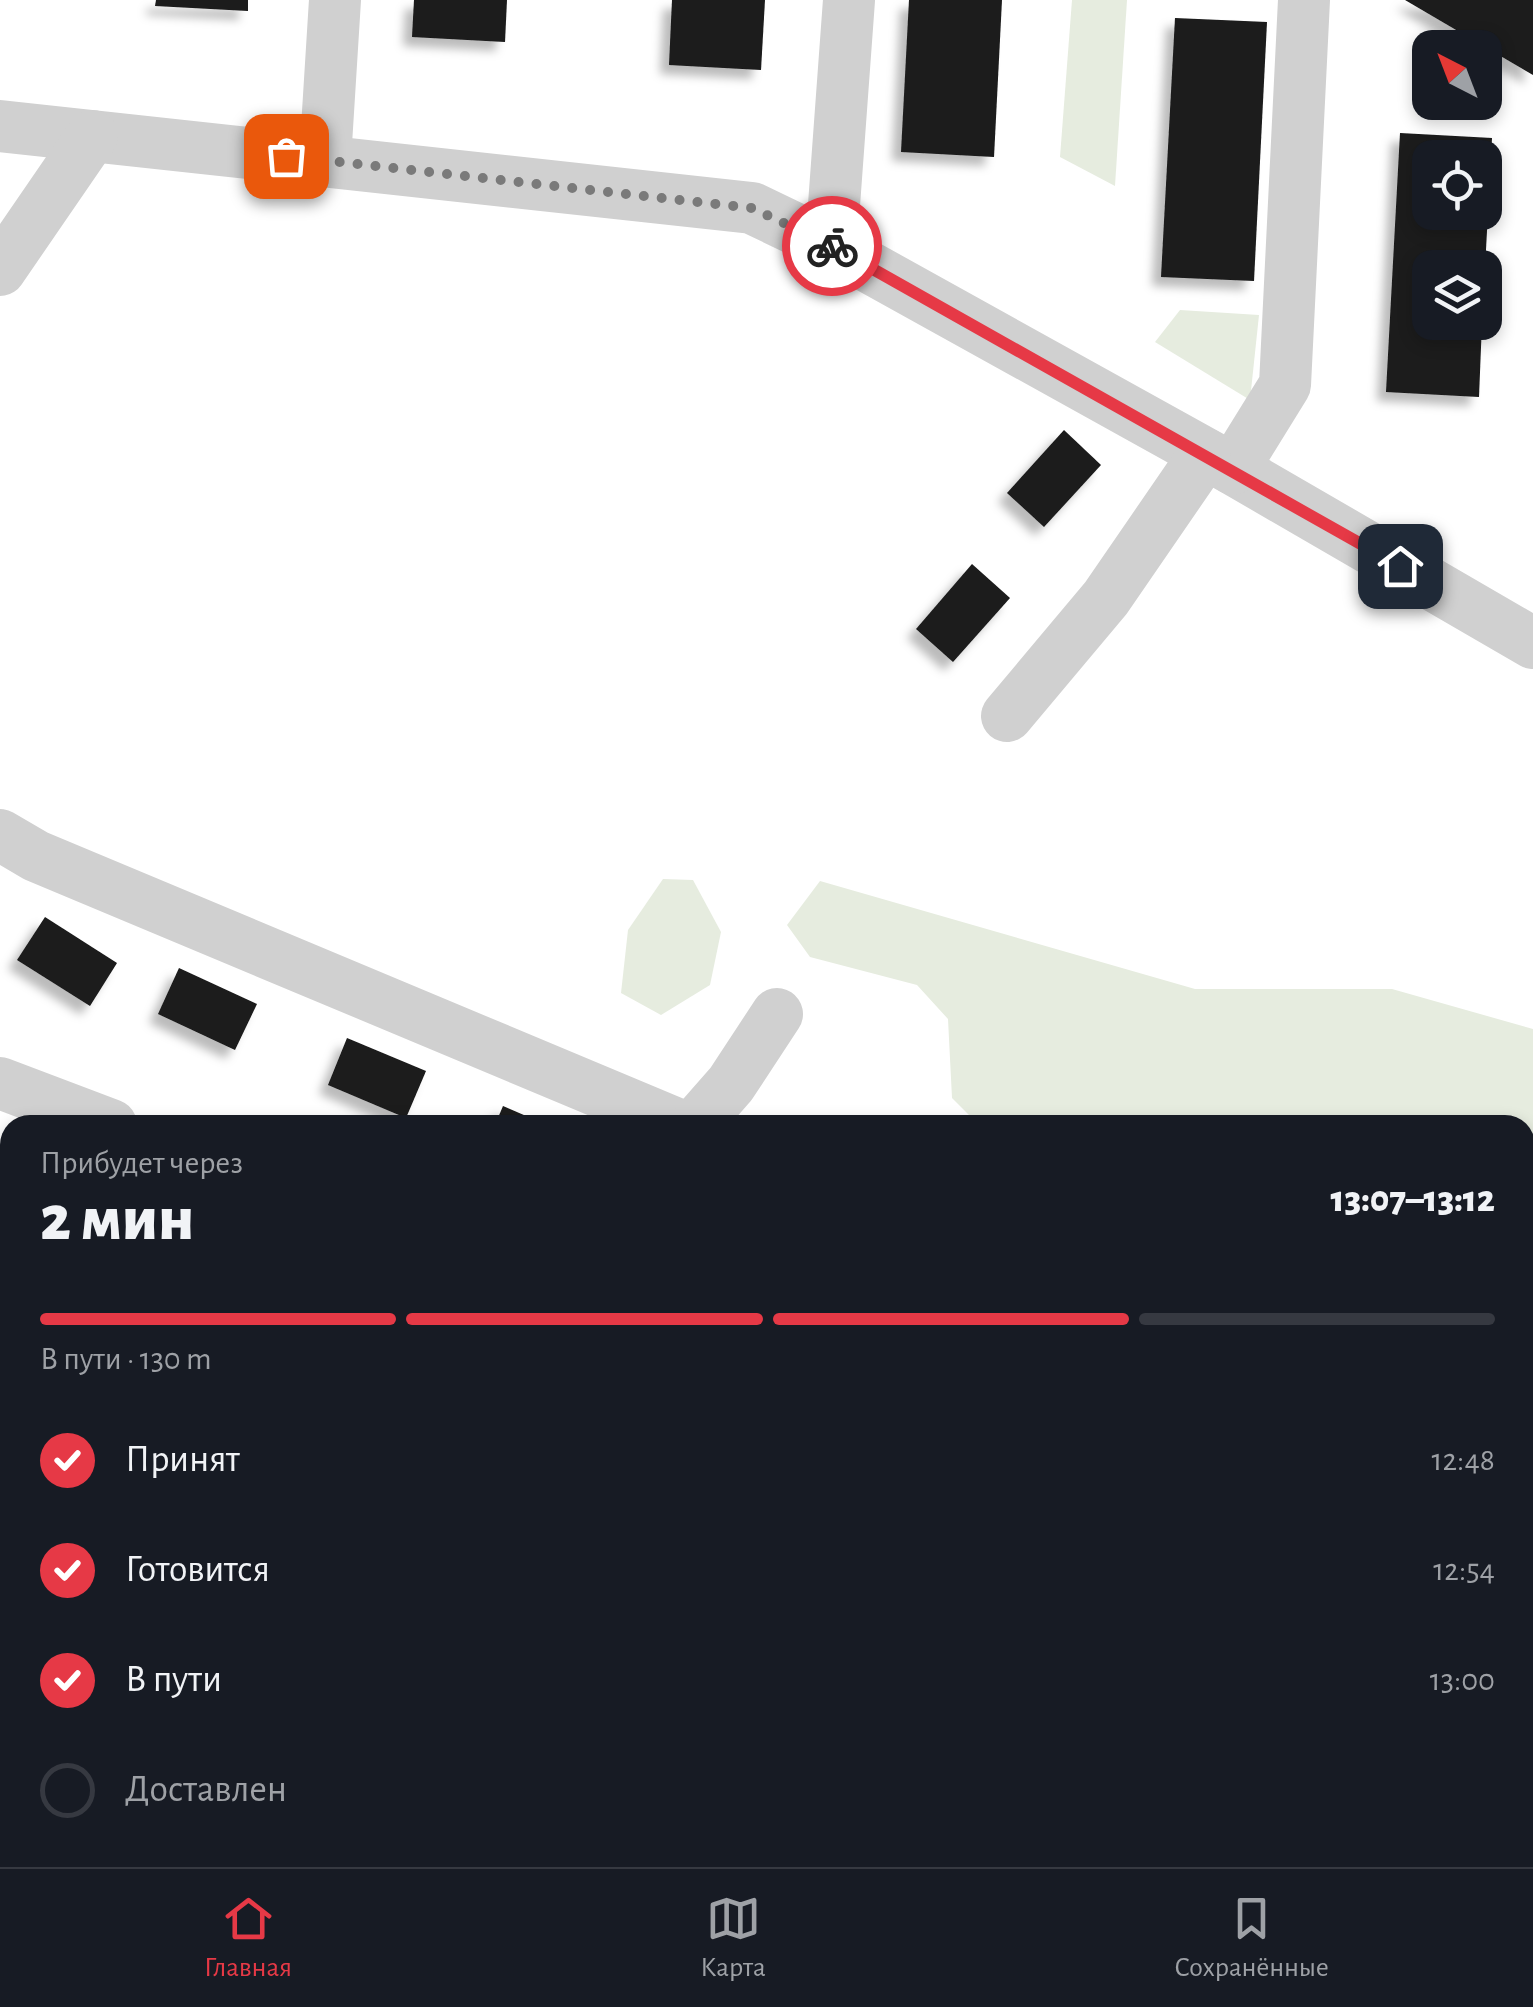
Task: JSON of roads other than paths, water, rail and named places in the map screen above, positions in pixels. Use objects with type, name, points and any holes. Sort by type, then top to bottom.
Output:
[{"type":"lane","points":[[324,160],[335,0]]},
{"type":"lane","points":[[831,246],[849,0]]},
{"type":"lane","points":[[1007,716],[1285,384],[1304,0]]},
{"type":"lane","points":[[0,126],[752,208],[831,246],[1219,462],[1533,643]]},
{"type":"lane","points":[[0,270],[92,136]]},
{"type":"lane","points":[[0,835],[36,856],[655,1115]]},
{"type":"lane","points":[[704,1115],[731,1084],[777,1014]]},
{"type":"lane","points":[[0,1083],[85,1115]]}]
